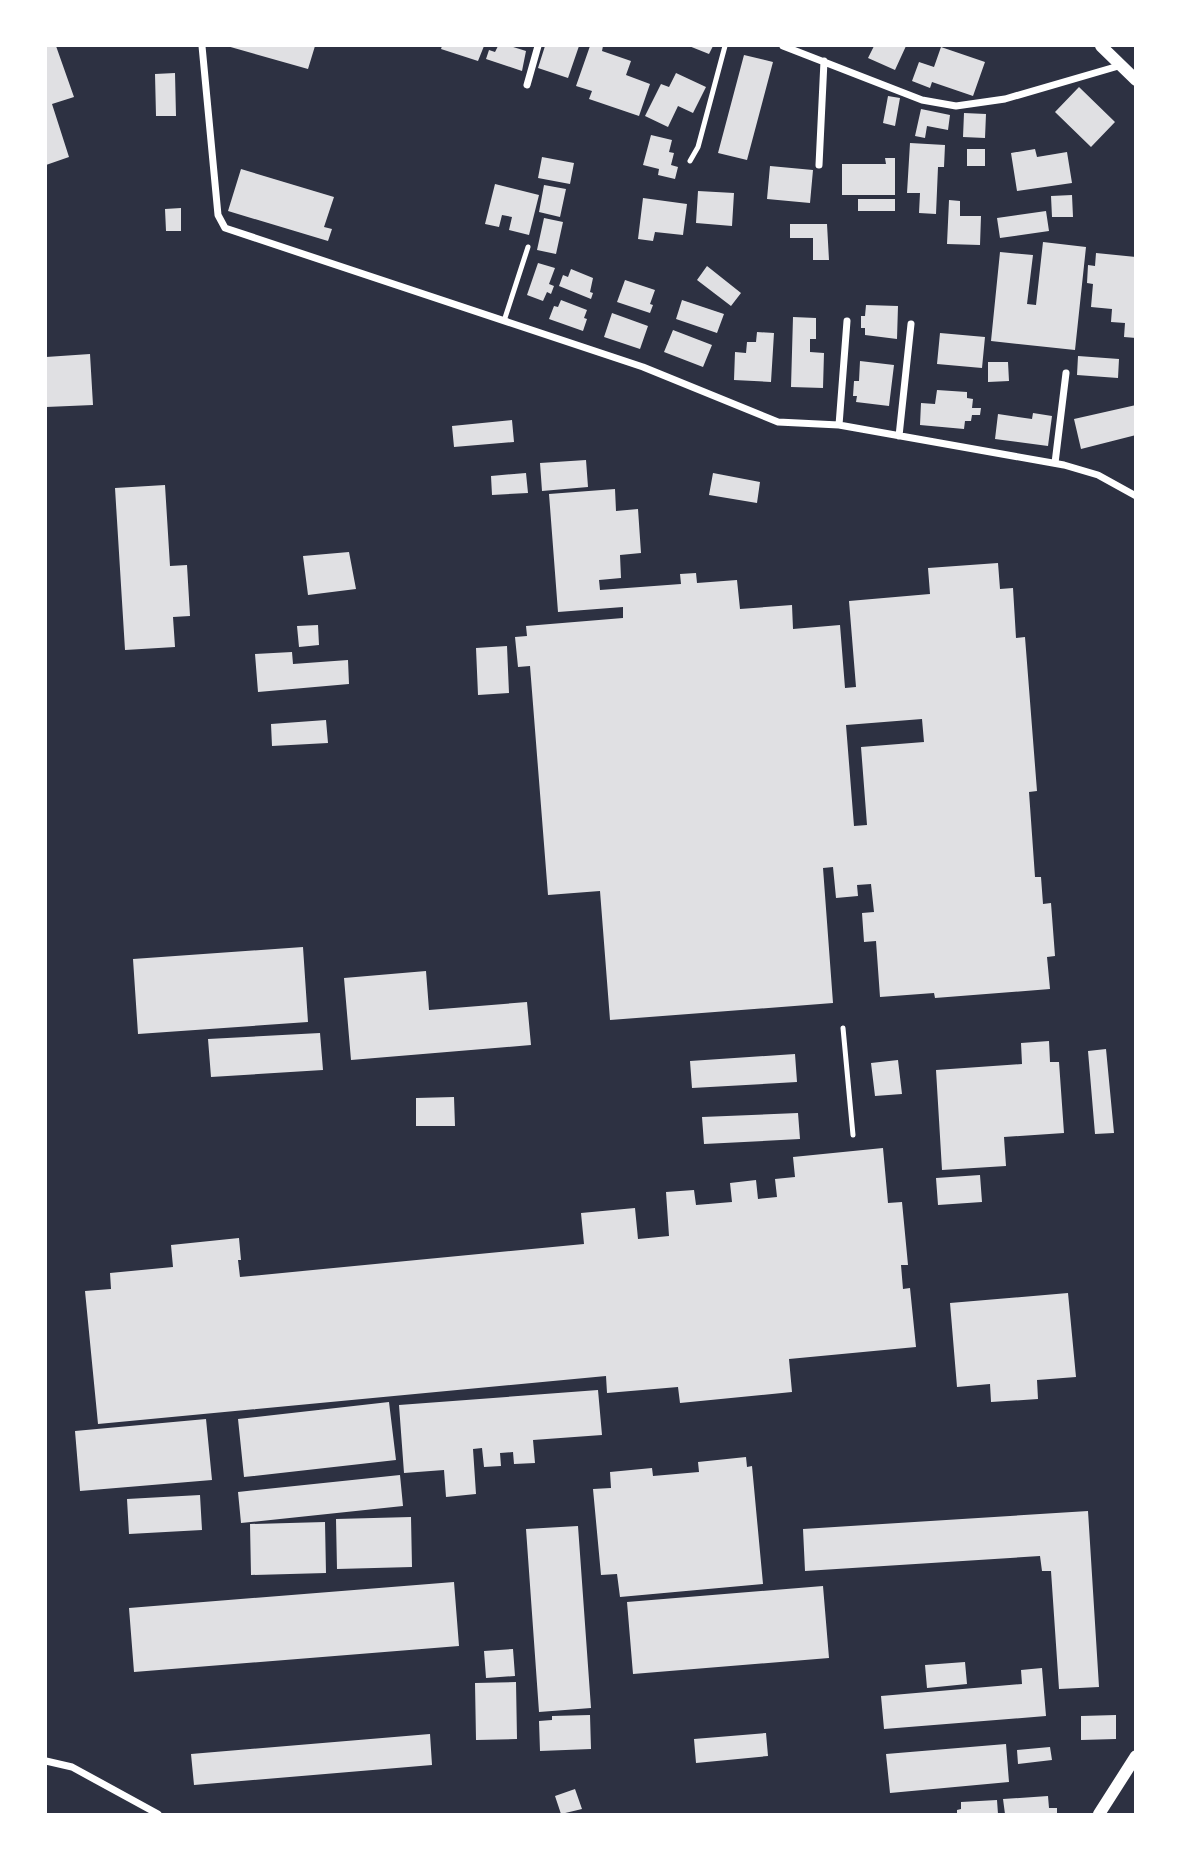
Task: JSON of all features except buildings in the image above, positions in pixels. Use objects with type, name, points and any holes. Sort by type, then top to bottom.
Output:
[{"type":"street","points":[[202,46],[218,215],[225,228],[643,367],[778,422],[839,425],[1055,463],[1098,475],[1136,496]]},
{"type":"street","points":[[527,85],[538,46]]},
{"type":"street","points":[[783,46],[922,100],[956,106],[1005,99],[1122,65]]},
{"type":"street","points":[[1101,46],[1136,80]]},
{"type":"street","points":[[819,165],[824,61]]},
{"type":"street","points":[[839,425],[847,321]]},
{"type":"street","points":[[899,436],[911,324]]},
{"type":"street","points":[[1055,463],[1066,373]]},
{"type":"street","points":[[1099,1815],[1136,1756]]},
{"type":"street","points":[[46,1761],[72,1767],[158,1815]]},
{"type":"lane","points":[[690,161],[698,147],[725,46]]},
{"type":"lane","points":[[504,321],[528,247]]},
{"type":"lane","points":[[843,1028],[853,1135]]}]
